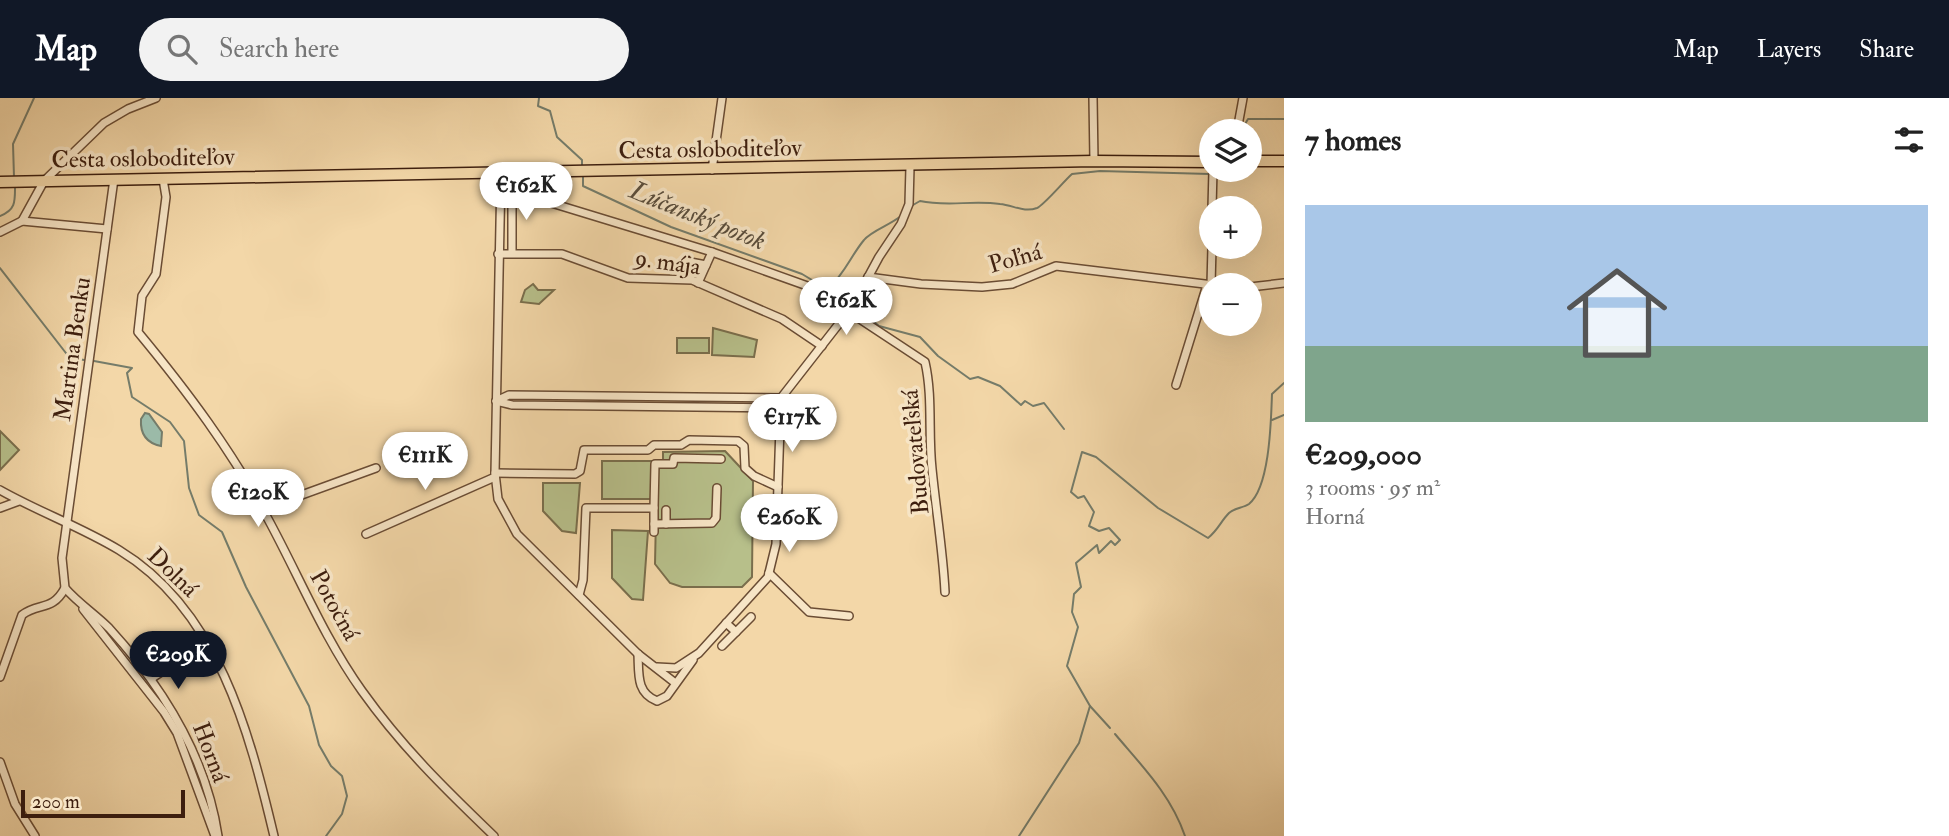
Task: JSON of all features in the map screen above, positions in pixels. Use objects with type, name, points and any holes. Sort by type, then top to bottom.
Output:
[{"type":"main road","points":[[1262,161],[1284,160]]},
{"type":"main road","name":"Cesta osloboditeľov","points":[[1,182],[910,167],[1094,161],[1199,162]]},
{"type":"street","points":[[22,221],[44,181],[104,123],[156,98]]},
{"type":"street","points":[[712,170],[722,98]]},
{"type":"street","points":[[1093,98],[1094,161]]},
{"type":"street","points":[[1239,119],[1243,98]]},
{"type":"street","points":[[638,654],[641,689],[646,696],[657,701],[667,696],[674,682],[769,573],[776,544],[778,408],[781,398],[852,307],[901,224],[909,204],[910,167]]},
{"type":"street","points":[[501,173],[512,191],[512,253]]},
{"type":"street","points":[[501,173],[495,475],[498,499],[511,526],[638,654],[674,682]]},
{"type":"street","name":"Martina Benku","points":[[67,523],[114,179]]},
{"type":"street","name":"Potočná","points":[[163,179],[166,197],[156,274],[142,296],[138,332],[198,405],[263,509],[308,598],[360,689],[409,754],[494,836]]},
{"type":"street","name":"Budovateľská","points":[[512,191],[712,252],[813,288],[852,307],[925,362],[930,383],[932,470],[940,521],[945,592]]},
{"type":"street","points":[[0,232],[22,221],[107,229]]},
{"type":"street","points":[[698,283],[712,252]]},
{"type":"street","name":"9. mája","points":[[498,254],[562,254],[628,278],[698,283],[782,319],[822,346]]},
{"type":"street","points":[[685,261],[706,265]]},
{"type":"street","name":"Poľná","points":[[868,277],[921,284],[982,287],[1012,284],[1056,266],[1199,284]]},
{"type":"street","points":[[1262,286],[1284,283]]},
{"type":"street","points":[[1176,385],[1199,317]]},
{"type":"street","points":[[496,401],[509,395],[781,398]]},
{"type":"street","points":[[496,401],[512,405],[778,408]]},
{"type":"street","points":[[366,534],[495,475],[576,474],[580,471],[584,450],[648,450],[654,445],[681,444],[689,440],[738,441],[744,446],[745,468],[754,476],[778,486]]},
{"type":"street","points":[[716,488],[716,518],[712,523],[666,524],[654,528],[655,464],[673,464],[674,458],[721,459]]},
{"type":"street","points":[[263,509],[376,468]]},
{"type":"street","name":"Dolná","points":[[0,490],[118,550],[148,570],[180,602],[209,641],[231,692],[264,794],[274,836]]},
{"type":"street","points":[[0,501],[19,501]]},
{"type":"street","points":[[0,508],[19,501]]},
{"type":"street","points":[[579,595],[583,580],[586,508],[654,508]]},
{"type":"street","points":[[666,510],[666,524]]},
{"type":"street","points":[[0,677],[22,615],[28,610],[48,607],[60,598],[65,588],[62,558],[67,523]]},
{"type":"street","points":[[769,573],[809,612],[849,616]]},
{"type":"street","name":"Horná","points":[[65,588],[164,712],[177,733],[216,836]]},
{"type":"street","name":"Horná","points":[[72,596],[107,626],[152,678],[185,734],[208,795],[216,836]]},
{"type":"street","points":[[722,646],[751,617]]},
{"type":"street","points":[[726,623],[736,632]]},
{"type":"street","points":[[152,678],[209,641]]},
{"type":"street","points":[[657,667],[676,668],[699,653]]},
{"type":"street","points":[[0,762],[15,804],[35,836]]},
{"type":"green space","points":[[533,284],[538,290],[554,290],[539,304],[521,302],[525,290]]},
{"type":"green space","points":[[713,328],[757,340],[754,357],[712,355]]},
{"type":"green space","points":[[677,338],[709,338],[709,353],[677,353]]},
{"type":"green space","points":[[0,431],[19,450],[0,470]]},
{"type":"green space","points":[[725,451],[753,481],[752,577],[742,587],[682,587],[670,583],[655,564],[657,469],[663,467],[663,452]]},
{"type":"green space","points":[[602,461],[653,461],[652,499],[602,499]]},
{"type":"green space","points":[[543,483],[580,483],[576,533],[562,531],[543,511]]},
{"type":"green space","points":[[612,530],[648,531],[643,600],[632,599],[612,578]]},
{"type":"shaded area","points":[[145,413],[149,414],[162,432],[161,446],[151,443],[143,433],[141,419]]},
{"type":"waterway","points":[[14,177],[13,144],[34,98]]},
{"type":"waterway","name":"Lúčanský potok","points":[[539,98],[538,106],[550,111],[557,137],[582,160],[582,166]]},
{"type":"waterway","points":[[1262,119],[1284,119]]},
{"type":"waterway","points":[[913,205],[920,201],[990,203],[1032,209],[1044,202],[1072,174],[1100,171],[1199,174]]},
{"type":"waterway","name":"Lúčanský potok","points":[[583,175],[583,186],[671,227],[802,274],[852,304]]},
{"type":"waterway","points":[[0,216],[12,208],[15,186]]},
{"type":"waterway","points":[[828,289],[867,237],[901,216]]},
{"type":"waterway","points":[[0,268],[69,357],[84,360]]},
{"type":"waterway","name":"Lúčanský potok","points":[[857,308],[879,326],[920,337],[938,356],[970,379],[978,377],[1000,386],[1021,405],[1025,401],[1033,406],[1044,403],[1064,429]]},
{"type":"waterway","points":[[94,361],[132,368],[127,373],[132,397],[170,422],[184,441],[189,488],[199,515],[222,532],[246,587],[309,706],[319,745],[331,766],[342,776],[347,796],[342,814],[326,836]]},
{"type":"waterway","name":"Lúčanský potok","points":[[1019,836],[1079,743],[1090,706],[1067,666],[1078,627],[1072,612],[1074,594],[1081,587],[1076,563],[1097,545],[1099,553],[1111,541],[1115,545],[1120,540],[1109,528],[1099,531],[1089,526],[1094,512],[1084,496],[1078,498],[1071,492],[1082,452],[1096,457],[1158,508],[1208,538],[1229,513],[1249,504],[1256,495],[1268,452],[1272,394],[1284,383]]},
{"type":"waterway","points":[[1272,420],[1284,415]]},
{"type":"waterway","points":[[1090,706],[1110,728]]},
{"type":"waterway","points":[[1115,734],[1164,794],[1185,836]]}]
